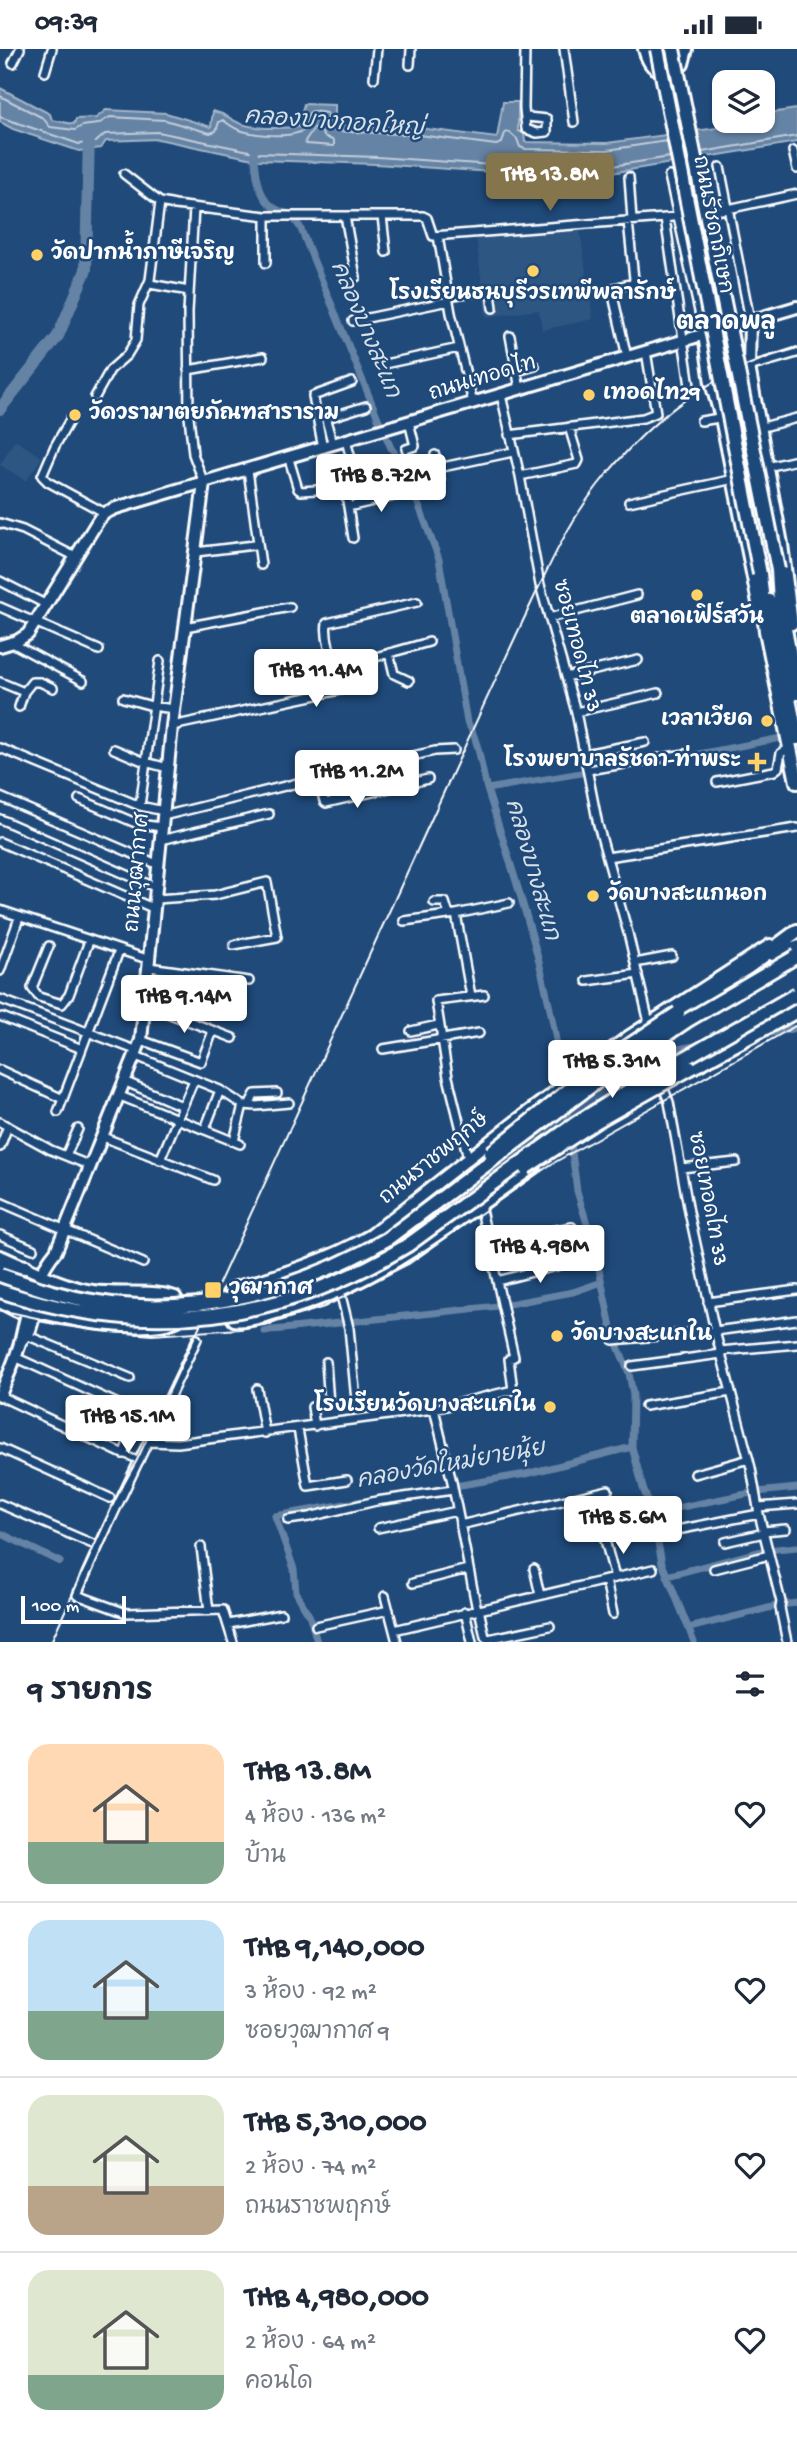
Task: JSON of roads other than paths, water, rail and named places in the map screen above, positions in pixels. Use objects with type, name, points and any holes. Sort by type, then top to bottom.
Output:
[{"type":"main road","points":[[645,49],[653,67],[669,72],[682,64],[686,49]]},
{"type":"main road","name":"ถนนรัชดาภิเษก","points":[[657,49],[760,574],[766,631],[793,743]]},
{"type":"main road","name":"ถนนรัชดาภิเษก","points":[[673,49],[778,570],[794,626],[797,652]]},
{"type":"main road","name":"ถนนเทอดไท","points":[[105,513],[797,307]]},
{"type":"main road","points":[[750,320],[749,367],[786,564],[794,626]]},
{"type":"main road","points":[[704,334],[711,383],[734,479],[752,578],[766,631]]},
{"type":"main road","name":"ถนนวุฒากาศ","points":[[0,1395],[24,1334],[26,1312],[46,1275],[138,1049],[146,1005],[172,726],[204,483]]},
{"type":"main road","points":[[6,644],[28,634],[105,513]]},
{"type":"main road","name":"ถนนรัชดาภิเษก","points":[[778,570],[780,603],[797,693]]},
{"type":"main road","name":"ถนนรัชดาภิเษก","points":[[760,574],[774,621],[797,782]]},
{"type":"main road","points":[[439,1200],[509,1136],[601,1064],[743,971],[797,930]]},
{"type":"main road","name":"ถนนราชพฤกษ์","points":[[797,930],[649,1023],[563,1085],[395,1218],[346,1249],[288,1272],[233,1288],[227,1293],[225,1301],[228,1314],[234,1320],[242,1321],[288,1310],[340,1291],[397,1261],[566,1146],[797,1013]]},
{"type":"main road","points":[[743,971],[778,952],[797,947]]},
{"type":"main road","name":"ถนนราชพฤกษ์","points":[[0,1275],[44,1290],[100,1303],[180,1305],[267,1292],[348,1261],[387,1240],[599,1080],[677,1027],[797,956]]},
{"type":"main road","points":[[0,1291],[43,1304],[132,1319],[235,1313],[289,1300],[359,1273],[408,1245],[576,1123],[797,994]]},
{"type":"main road","points":[[430,1228],[597,1121],[797,1013]]},
{"type":"main road","points":[[0,1255],[61,1282],[90,1290],[175,1297],[181,1305],[181,1312],[178,1320],[168,1324],[104,1324],[26,1312],[0,1303]]},
{"type":"main road","points":[[0,1264],[26,1267],[43,1263],[53,1257],[57,1277],[61,1282]]},
{"type":"main road","points":[[24,1334],[26,1312]]},
{"type":"main road","points":[[24,1334],[50,1315]]},
{"type":"street","points":[[13,63],[20,49]]},
{"type":"street","points":[[45,72],[52,49]]},
{"type":"street","points":[[374,78],[377,49]]},
{"type":"street","points":[[410,65],[411,49]]},
{"type":"street","points":[[525,49],[524,108],[527,117]]},
{"type":"street","points":[[564,49],[574,122]]},
{"type":"street","points":[[793,151],[797,169]]},
{"type":"street","points":[[720,167],[750,320]]},
{"type":"street","points":[[124,174],[160,202],[266,216],[426,216],[432,235],[438,236],[665,218],[729,209],[797,194]]},
{"type":"street","name":"ถนนรัชดาภิเษก","points":[[669,176],[704,334]]},
{"type":"street","points":[[627,357],[612,291],[634,282],[629,177]]},
{"type":"street","points":[[95,397],[110,370],[134,346],[138,331],[139,305],[150,284],[160,202]]},
{"type":"street","points":[[194,208],[189,291],[190,434],[193,454],[204,483]]},
{"type":"street","points":[[266,216],[266,263]]},
{"type":"street","points":[[345,216],[356,277]]},
{"type":"street","points":[[382,216],[386,252]]},
{"type":"street","points":[[665,218],[690,386]]},
{"type":"street","points":[[438,236],[448,299],[473,403]]},
{"type":"street","points":[[150,284],[189,291]]},
{"type":"street","points":[[353,321],[488,290],[493,308]]},
{"type":"street","points":[[510,336],[520,389]]},
{"type":"street","points":[[380,365],[459,348]]},
{"type":"street","points":[[509,435],[643,418],[656,413],[646,351]]},
{"type":"street","points":[[749,367],[797,353]]},
{"type":"street","points":[[188,370],[263,357]]},
{"type":"street","points":[[517,371],[536,366]]},
{"type":"street","points":[[328,446],[313,396],[352,382]]},
{"type":"street","name":"ซอยเทอดไท 33","points":[[501,395],[520,476],[540,585],[576,712],[598,825],[669,1102],[708,1302],[749,1459],[788,1642]]},
{"type":"street","points":[[328,446],[327,418],[366,406]]},
{"type":"street","points":[[701,421],[742,412],[757,415]]},
{"type":"street","points":[[71,418],[44,468],[43,479],[105,513]]},
{"type":"street","points":[[759,428],[797,418]]},
{"type":"street","points":[[406,449],[415,446],[409,422]]},
{"type":"street","points":[[520,476],[578,464],[569,427]]},
{"type":"street","points":[[346,441],[351,458]]},
{"type":"street","points":[[438,468],[513,452]]},
{"type":"street","points":[[435,455],[440,481]]},
{"type":"street","points":[[289,459],[298,489],[304,491],[344,487],[353,538]]},
{"type":"street","points":[[767,467],[797,460]]},
{"type":"street","points":[[248,470],[261,565]]},
{"type":"street","points":[[629,502],[734,479]]},
{"type":"street","points":[[348,507],[407,493]]},
{"type":"street","points":[[0,523],[23,530],[76,557]]},
{"type":"street","points":[[196,552],[254,545]]},
{"type":"street","points":[[0,581],[47,605]]},
{"type":"street","points":[[549,618],[637,595]]},
{"type":"street","points":[[172,726],[345,689],[340,667],[333,660],[327,623],[416,603]]},
{"type":"street","points":[[0,607],[99,650]]},
{"type":"street","points":[[186,627],[290,607]]},
{"type":"street","points":[[340,667],[429,642]]},
{"type":"street","points":[[6,644],[83,681]]},
{"type":"street","points":[[389,653],[394,674],[409,681]]},
{"type":"street","points":[[566,677],[638,660]]},
{"type":"street","points":[[140,806],[160,661]]},
{"type":"street","points":[[19,707],[24,692],[36,681],[53,688]]},
{"type":"street","points":[[0,682],[24,692]]},
{"type":"street","points":[[576,712],[658,693]]},
{"type":"street","points":[[123,698],[174,709]]},
{"type":"street","points":[[585,754],[645,742]]},
{"type":"street","points":[[717,782],[774,772],[778,768],[781,753],[793,743]]},
{"type":"street","points":[[0,748],[163,818]]},
{"type":"street","points":[[114,749],[168,768]]},
{"type":"street","points":[[79,799],[138,824],[362,767],[441,750],[454,750]]},
{"type":"street","points":[[589,772],[685,754]]},
{"type":"street","points":[[362,767],[368,793]]},
{"type":"street","points":[[317,778],[325,803],[428,779]]},
{"type":"street","points":[[0,797],[159,865]]},
{"type":"street","points":[[161,840],[269,814]]},
{"type":"street","points":[[0,818],[156,899]]},
{"type":"street","points":[[607,857],[797,828]]},
{"type":"street","points":[[0,842],[156,899],[215,895],[268,882],[277,937],[234,945]]},
{"type":"street","points":[[434,902],[445,902],[453,915],[471,996]]},
{"type":"street","points":[[404,921],[453,915],[509,903]]},
{"type":"street","points":[[0,910],[149,963],[249,981]]},
{"type":"street","points":[[1,967],[19,918]]},
{"type":"street","points":[[49,946],[33,990],[39,997],[62,1004],[69,995],[89,941]]},
{"type":"street","points":[[58,1112],[119,951]]},
{"type":"street","points":[[635,963],[672,956]]},
{"type":"street","points":[[587,981],[638,974]]},
{"type":"street","points":[[468,1158],[440,1038],[436,1001],[484,995]]},
{"type":"street","points":[[0,999],[138,1049],[201,1062],[213,1031]]},
{"type":"street","points":[[146,1005],[233,1038]]},
{"type":"street","points":[[2,1017],[82,1049]]},
{"type":"street","points":[[411,1031],[439,1025]]},
{"type":"street","points":[[383,1049],[479,1033]]},
{"type":"street","points":[[138,1049],[246,1105],[289,1103]]},
{"type":"street","points":[[0,1070],[63,1099]]},
{"type":"street","points":[[160,1160],[194,1080]]},
{"type":"street","points":[[126,1082],[182,1106]]},
{"type":"street","points":[[205,1129],[220,1090]]},
{"type":"street","points":[[120,1096],[237,1142],[246,1105],[255,1094],[277,1093]]},
{"type":"street","points":[[0,1122],[51,1150],[91,1166]]},
{"type":"street","points":[[0,1147],[8,1126]]},
{"type":"street","points":[[66,1156],[78,1129]]},
{"type":"street","points":[[103,1137],[214,1180]]},
{"type":"street","points":[[681,1168],[736,1162]]},
{"type":"street","points":[[0,1202],[143,1263]]},
{"type":"street","points":[[149,1442],[178,1443],[298,1429],[434,1409],[513,1390],[509,1359],[514,1357],[480,1205]]},
{"type":"street","points":[[488,1243],[572,1227]]},
{"type":"street","points":[[0,1235],[33,1249]]},
{"type":"street","points":[[493,1263],[584,1244]]},
{"type":"street","points":[[497,1281],[575,1261]]},
{"type":"street","points":[[708,1302],[797,1290]]},
{"type":"street","points":[[340,1291],[349,1328],[357,1411]]},
{"type":"street","points":[[613,1340],[715,1331],[797,1319]]},
{"type":"street","points":[[24,1334],[130,1378]]},
{"type":"street","points":[[197,1339],[118,1502],[77,1595],[127,1613],[223,1610],[233,1642]]},
{"type":"street","points":[[632,1366],[720,1352],[797,1345]]},
{"type":"street","points":[[15,1357],[129,1409],[132,1413],[133,1431],[123,1454]]},
{"type":"street","points":[[315,1426],[312,1407],[330,1404],[326,1362]]},
{"type":"street","points":[[257,1389],[265,1433]]},
{"type":"street","points":[[645,1406],[731,1392]]},
{"type":"street","points":[[0,1395],[140,1461]]},
{"type":"street","points":[[434,1409],[485,1637],[488,1639],[550,1626]]},
{"type":"street","points":[[298,1429],[308,1486],[347,1480]]},
{"type":"street","points":[[0,1448],[118,1502]]},
{"type":"street","points":[[695,1474],[749,1459]]},
{"type":"street","points":[[288,1520],[453,1487]]},
{"type":"street","points":[[460,1525],[608,1490]]},
{"type":"street","points":[[0,1504],[95,1545]]},
{"type":"street","points":[[677,1530],[759,1510],[797,1504]]},
{"type":"street","points":[[378,1528],[457,1511]]},
{"type":"street","points":[[725,1542],[786,1529]]},
{"type":"street","points":[[605,1540],[613,1614]]},
{"type":"street","points":[[201,1547],[209,1611]]},
{"type":"street","points":[[714,1569],[769,1555]]},
{"type":"street","points":[[413,1583],[468,1569]]},
{"type":"street","points":[[534,1569],[540,1595]]},
{"type":"street","points":[[394,1630],[653,1569]]},
{"type":"street","points":[[385,1596],[397,1642]]},
{"type":"street","points":[[316,1626],[388,1610]]},
{"type":"street","points":[[465,1612],[472,1642]]},
{"type":"street","points":[[229,1624],[281,1614]]},
{"type":"water","name":"คลองบางกอกใหญ่","points":[[0,88],[50,114],[52,120],[74,124],[76,119],[96,118],[106,110],[166,113],[211,127],[213,111],[253,127],[298,127],[304,104],[335,105],[335,125],[419,128],[497,138],[503,102],[518,102],[518,131],[524,133],[525,142],[607,143],[712,129],[712,133],[775,133],[775,112],[797,109],[797,142],[581,178],[376,164],[258,160],[158,139],[106,141],[101,148],[79,151],[0,122]]},
{"type":"waterway","points":[[0,409],[58,336],[86,270],[89,133]]},
{"type":"waterway","name":"คลองบางสะแก","points":[[254,150],[258,181],[265,198],[271,205],[290,214],[300,227],[391,448],[403,464],[439,559],[467,722],[477,745],[487,789],[542,973],[563,1087]]},
{"type":"waterway","points":[[653,763],[781,738]]},
{"type":"waterway","points":[[487,789],[593,771]]},
{"type":"waterway","points":[[760,1035],[797,1028]]},
{"type":"waterway","points":[[639,1056],[700,1045]]},
{"type":"waterway","points":[[561,1070],[589,1065]]},
{"type":"waterway","name":"คลองบางสะแก","points":[[566,1105],[577,1191],[595,1250],[612,1332],[629,1373],[633,1395],[632,1447],[652,1513],[662,1563],[694,1642]]},
{"type":"waterway","points":[[264,1331],[498,1306],[573,1292],[602,1282]]},
{"type":"waterway","name":"คลองวัดใหม่ยายนุ้ย","points":[[437,1489],[526,1474],[632,1447]]},
{"type":"waterway","points":[[652,1513],[756,1492],[797,1488]]},
{"type":"waterway","points":[[317,1642],[310,1617],[296,1592],[294,1569],[275,1516],[363,1501]]},
{"type":"waterway","name":"คลองวัดใหม่ยายนุ้ย","points":[[0,1533],[60,1562]]},
{"type":"waterway","points":[[667,1576],[766,1550],[797,1547]]},
{"type":"waterway","points":[[689,1628],[797,1603]]},
{"type":"railway","points":[[51,1642],[565,535],[598,485],[663,417],[711,383],[766,357],[797,347]]},
{"type":"railway","points":[[0,1310],[92,1330],[152,1335],[240,1329],[270,1324],[324,1307],[410,1263],[550,1165],[797,1025]]},
{"type":"place","name":"วัดปากน้ำภาษีเจริญ","points":[[37,255]]},
{"type":"place","name":"โรงเรียนธนบุรีวรเทพีพลารักษ์","points":[[533,271]]},
{"type":"place","name":"เทอดไท29","points":[[589,395]]},
{"type":"place","name":"วัดวรามาตยภัณฑสาราราม","points":[[75,415]]},
{"type":"place","name":"ตลาดเฟิร์สวัน","points":[[697,595]]},
{"type":"place","name":"เวลาเวียด","points":[[767,721]]},
{"type":"place","name":"โรงพยาบาลรัชดา-ท่าพระ","points":[[757,762]]},
{"type":"place","name":"วัดบางสะแกนอก","points":[[593,896]]},
{"type":"place","name":"วุฒากาศ","points":[[213,1290]]},
{"type":"place","name":"วัดบางสะแกใน","points":[[557,1336]]},
{"type":"place","name":"โรงเรียนวัดบางสะแกใน","points":[[550,1407]]},
{"type":"district","name":"ตลาดพลู","points":[[726,324]]}]
